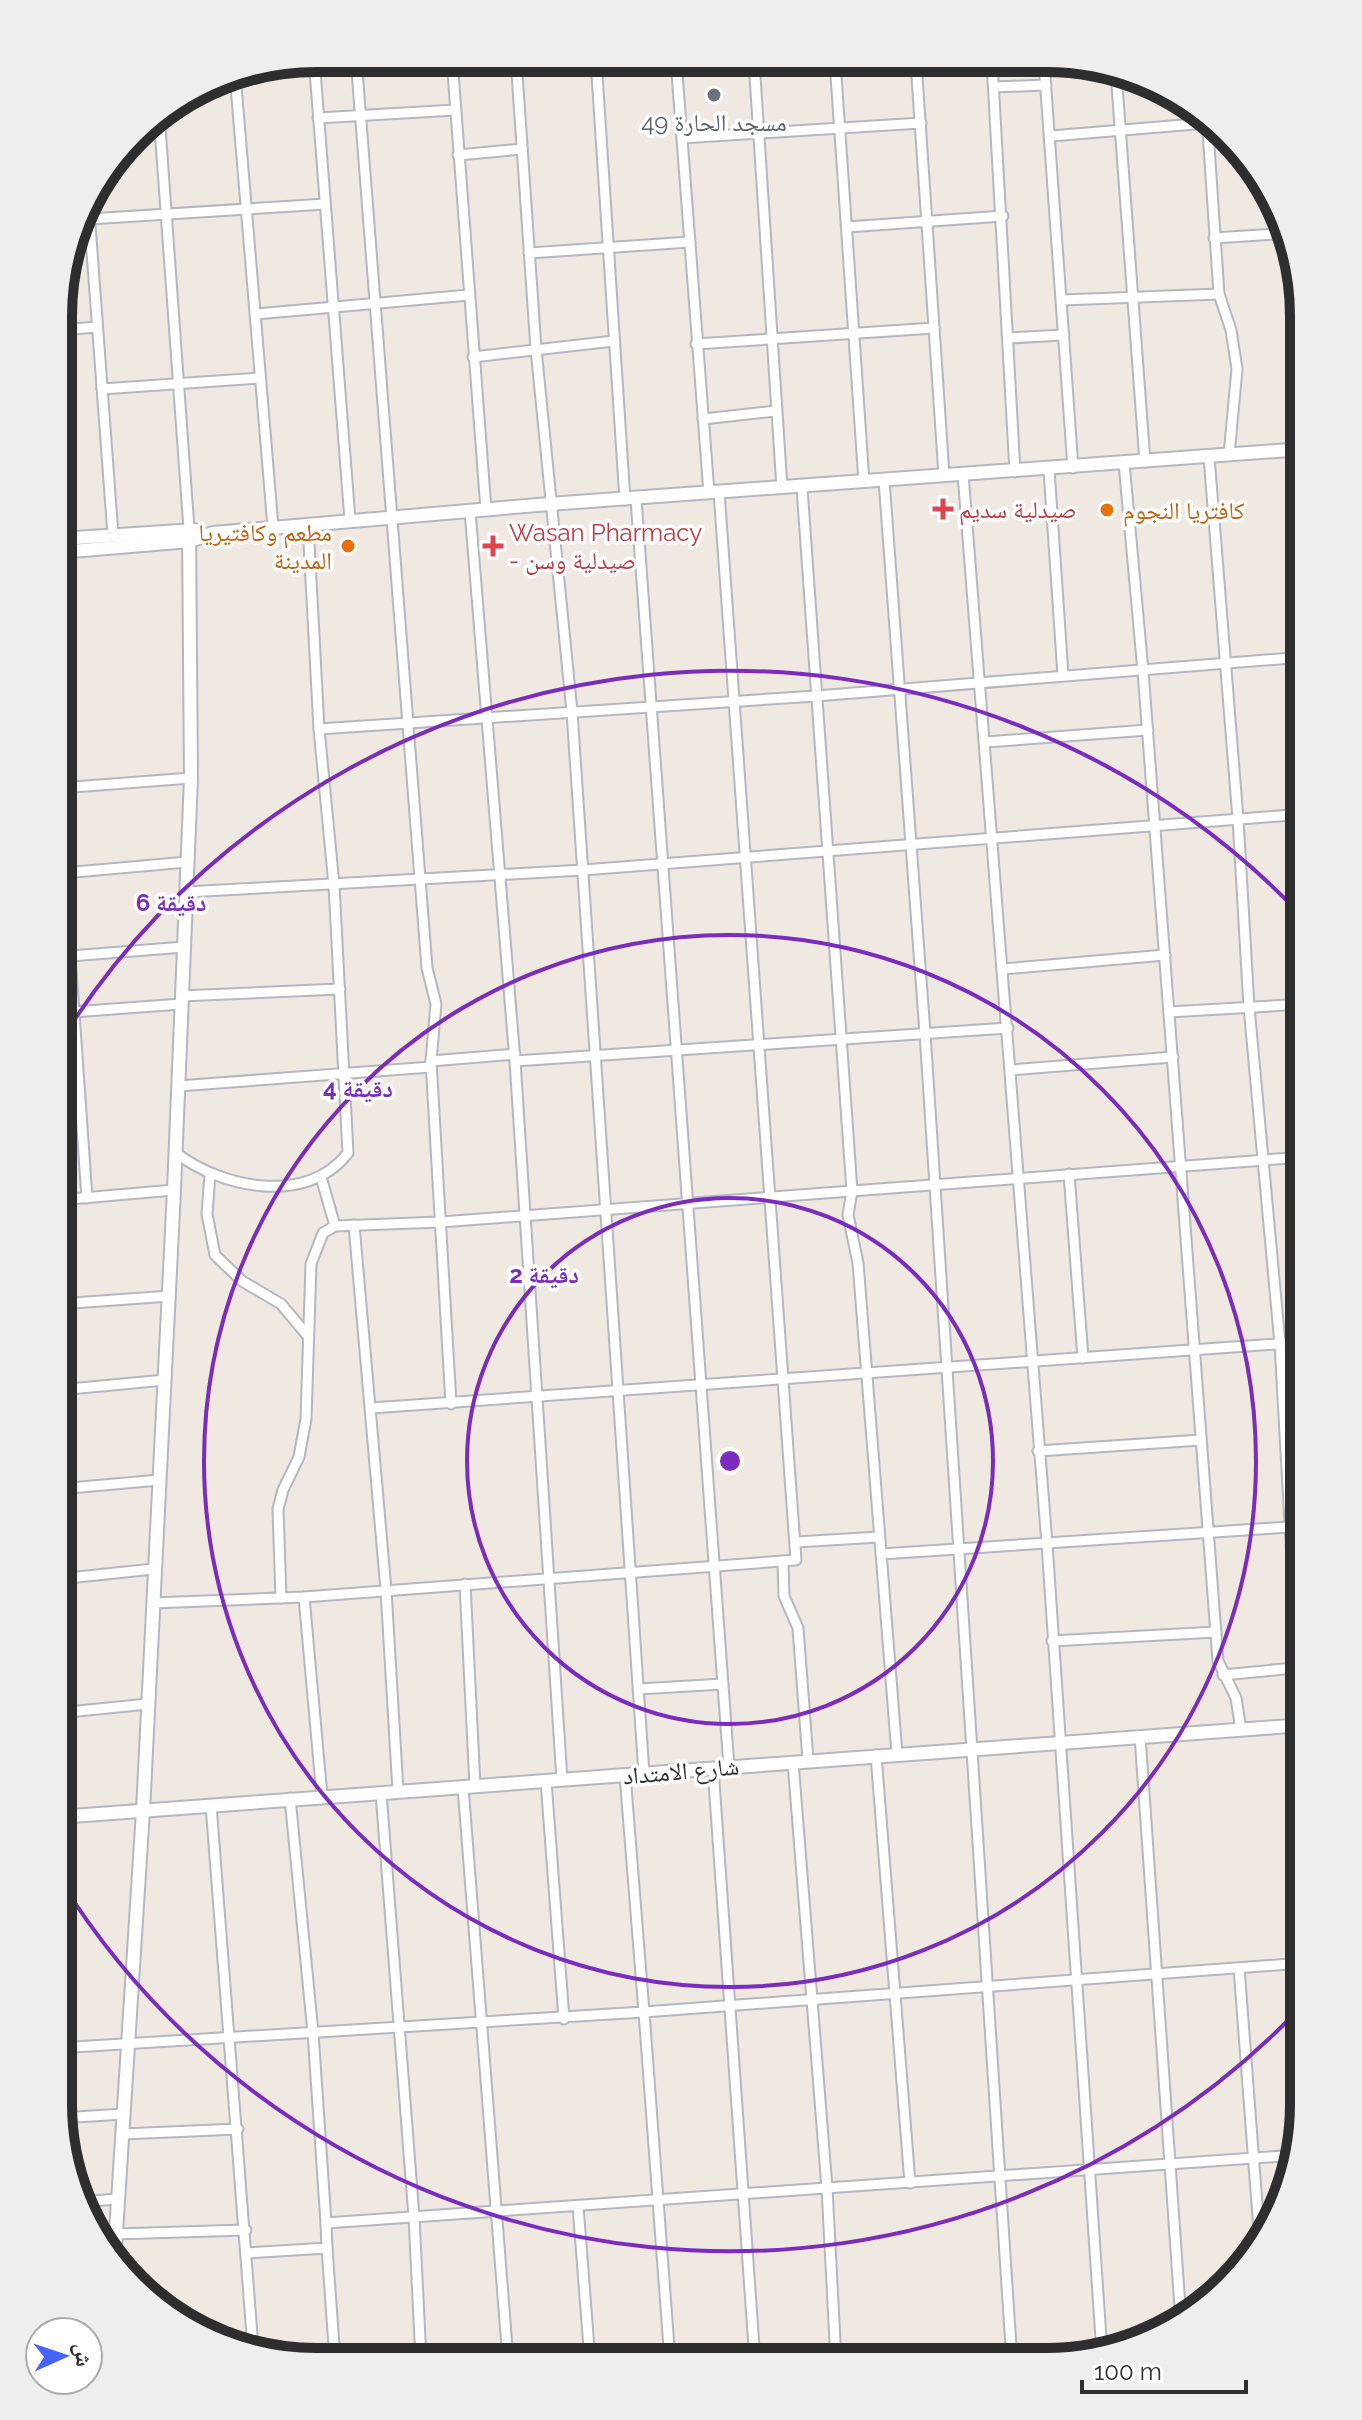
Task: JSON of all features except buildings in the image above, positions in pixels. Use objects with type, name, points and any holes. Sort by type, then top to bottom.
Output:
[{"type":"street","points":[[315,72],[350,520]]},
{"type":"street","points":[[357,72],[427,968],[436,1004],[431,1064],[451,1404]]},
{"type":"street","points":[[453,72],[486,510]]},
{"type":"street","points":[[517,72],[549,504],[572,712],[644,1774]]},
{"type":"street","points":[[597,72],[614,341],[651,707],[729,1767]]},
{"type":"street","points":[[152,1603],[304,1597],[796,1560],[747,857],[714,492],[696,344],[677,72]]},
{"type":"street","points":[[755,72],[782,488]]},
{"type":"street","points":[[836,72],[864,482]]},
{"type":"street","points":[[917,72],[944,475]]},
{"type":"street","points":[[993,72],[1015,472]]},
{"type":"street","points":[[1045,72],[1073,468]]},
{"type":"street","points":[[1117,83],[1145,462]]},
{"type":"street","points":[[236,85],[273,527]]},
{"type":"street","points":[[994,87],[1046,85]]},
{"type":"street","points":[[318,118],[455,110]]},
{"type":"street","points":[[1051,136],[1193,122]]},
{"type":"street","points":[[682,138],[921,123]]},
{"type":"street","points":[[115,2241],[143,1811],[153,1569],[170,1296],[191,778],[190,535],[160,128]]},
{"type":"street","points":[[1208,133],[1219,294],[1231,330],[1237,369],[1229,455]]},
{"type":"street","points":[[458,155],[522,149]]},
{"type":"street","points":[[93,219],[325,204]]},
{"type":"street","points":[[847,227],[1003,216]]},
{"type":"street","points":[[90,226],[113,535]]},
{"type":"street","points":[[1214,238],[1276,234]]},
{"type":"street","points":[[529,253],[690,242]]},
{"type":"street","points":[[1062,300],[1219,294]]},
{"type":"street","points":[[256,314],[469,295]]},
{"type":"street","points":[[72,329],[97,327]]},
{"type":"street","points":[[696,344],[934,328]]},
{"type":"street","points":[[1009,338],[1064,335]]},
{"type":"street","points":[[473,357],[614,341]]},
{"type":"street","points":[[102,389],[260,378]]},
{"type":"street","points":[[703,419],[776,411]]},
{"type":"street","points":[[72,550],[190,535],[392,516],[1049,470],[1290,450]]},
{"type":"street","points":[[1209,457],[1227,663],[1249,1007],[1280,1344],[1289,1515]]},
{"type":"street","points":[[1124,463],[1148,730],[1216,1632],[1223,1675],[1236,1698],[1241,1730]]},
{"type":"street","points":[[1049,470],[1063,675]]},
{"type":"street","points":[[963,474],[1047,1544],[1101,2341]]},
{"type":"street","points":[[884,480],[925,1033],[1011,2348]]},
{"type":"street","points":[[802,488],[852,1191],[848,1215],[858,1263],[897,1754]]},
{"type":"street","points":[[470,511],[515,1058],[562,1780]]},
{"type":"street","points":[[176,1153],[210,1174],[249,1184],[283,1186],[321,1177],[348,1153],[334,885],[319,729],[308,524]]},
{"type":"street","points":[[72,538],[190,535]]},
{"type":"street","points":[[319,729],[899,690],[1290,658]]},
{"type":"street","points":[[986,742],[1148,730]]},
{"type":"street","points":[[72,787],[191,778]]},
{"type":"street","points":[[186,892],[501,876],[1290,815]]},
{"type":"street","points":[[72,872],[187,862]]},
{"type":"street","points":[[72,956],[184,947]]},
{"type":"street","points":[[1003,969],[1165,955]]},
{"type":"street","points":[[72,984],[87,1198]]},
{"type":"street","points":[[74,1012],[181,1000],[340,989]]},
{"type":"street","points":[[1169,1012],[1290,1005]]},
{"type":"street","points":[[178,1086],[515,1058],[595,1056],[1008,1028]]},
{"type":"street","points":[[1011,1070],[1173,1057]]},
{"type":"street","points":[[281,1598],[278,1509],[299,1457],[306,1419],[311,1264],[323,1233],[335,1226],[441,1222],[1290,1158]]},
{"type":"street","points":[[210,1174],[207,1214],[215,1255],[242,1281],[281,1304],[307,1335]]},
{"type":"street","points":[[1069,1174],[1083,1358]]},
{"type":"street","points":[[321,1177],[335,1226]]},
{"type":"street","points":[[72,1199],[174,1190]]},
{"type":"street","points":[[354,1225],[386,1590],[398,1791]]},
{"type":"street","points":[[72,1303],[170,1296]]},
{"type":"street","points":[[371,1408],[785,1382],[1289,1343]]},
{"type":"street","points":[[72,1389],[165,1380]]},
{"type":"street","points":[[1038,1451],[1201,1440]]},
{"type":"street","points":[[72,1488],[159,1480]]},
{"type":"street","points":[[881,1554],[1289,1527]]},
{"type":"street","points":[[796,1542],[879,1537]]},
{"type":"street","points":[[783,1562],[784,1596],[798,1628],[808,1760]]},
{"type":"street","points":[[72,1578],[153,1569]]},
{"type":"street","points":[[465,1584],[469,1786],[482,2024],[507,2348]]},
{"type":"street","points":[[304,1597],[322,1796]]},
{"type":"street","points":[[1052,1641],[1216,1632]]},
{"type":"street","points":[[1223,1675],[1289,1668]]},
{"type":"street","points":[[639,1689],[723,1684]]},
{"type":"street","points":[[72,1712],[148,1704]]},
{"type":"street","name":"شارع الامتداد","points":[[72,1816],[1289,1726]]},
{"type":"street","points":[[1140,1736],[1180,2307]]},
{"type":"street","points":[[876,1755],[910,2183]]},
{"type":"street","points":[[793,1762],[827,2188],[835,2348]]},
{"type":"street","points":[[713,1768],[754,2348]]},
{"type":"street","points":[[625,1775],[669,2348]]},
{"type":"street","points":[[546,1781],[564,2019]]},
{"type":"street","points":[[381,1793],[414,2217],[420,2348]]},
{"type":"street","points":[[290,1798],[313,2033],[334,2348]]},
{"type":"street","points":[[211,1805],[252,2340]]},
{"type":"street","points":[[72,2047],[564,2019],[1289,1964]]},
{"type":"street","points":[[1239,1968],[1259,2222]]},
{"type":"street","points":[[73,2117],[124,2114]]},
{"type":"street","points":[[123,2134],[238,2129]]},
{"type":"street","points":[[326,2223],[1284,2156]]},
{"type":"street","points":[[92,2201],[117,2199]]},
{"type":"street","points":[[578,2206],[589,2348]]},
{"type":"street","points":[[115,2234],[246,2230]]},
{"type":"street","points":[[247,2253],[327,2248]]},
{"type":"place","name":"مسجد الحارة 49","points":[[714,95]]},
{"type":"place","name":"صيدلية سديم","points":[[943,509]]},
{"type":"place","name":"كافتريا النجوم","points":[[1107,510]]},
{"type":"place","name":"مطعم وكافتيريا المدينة","points":[[348,546]]},
{"type":"place","name":"Wasan Pharmacy - صيدلية وسن","points":[[493,546]]}]
